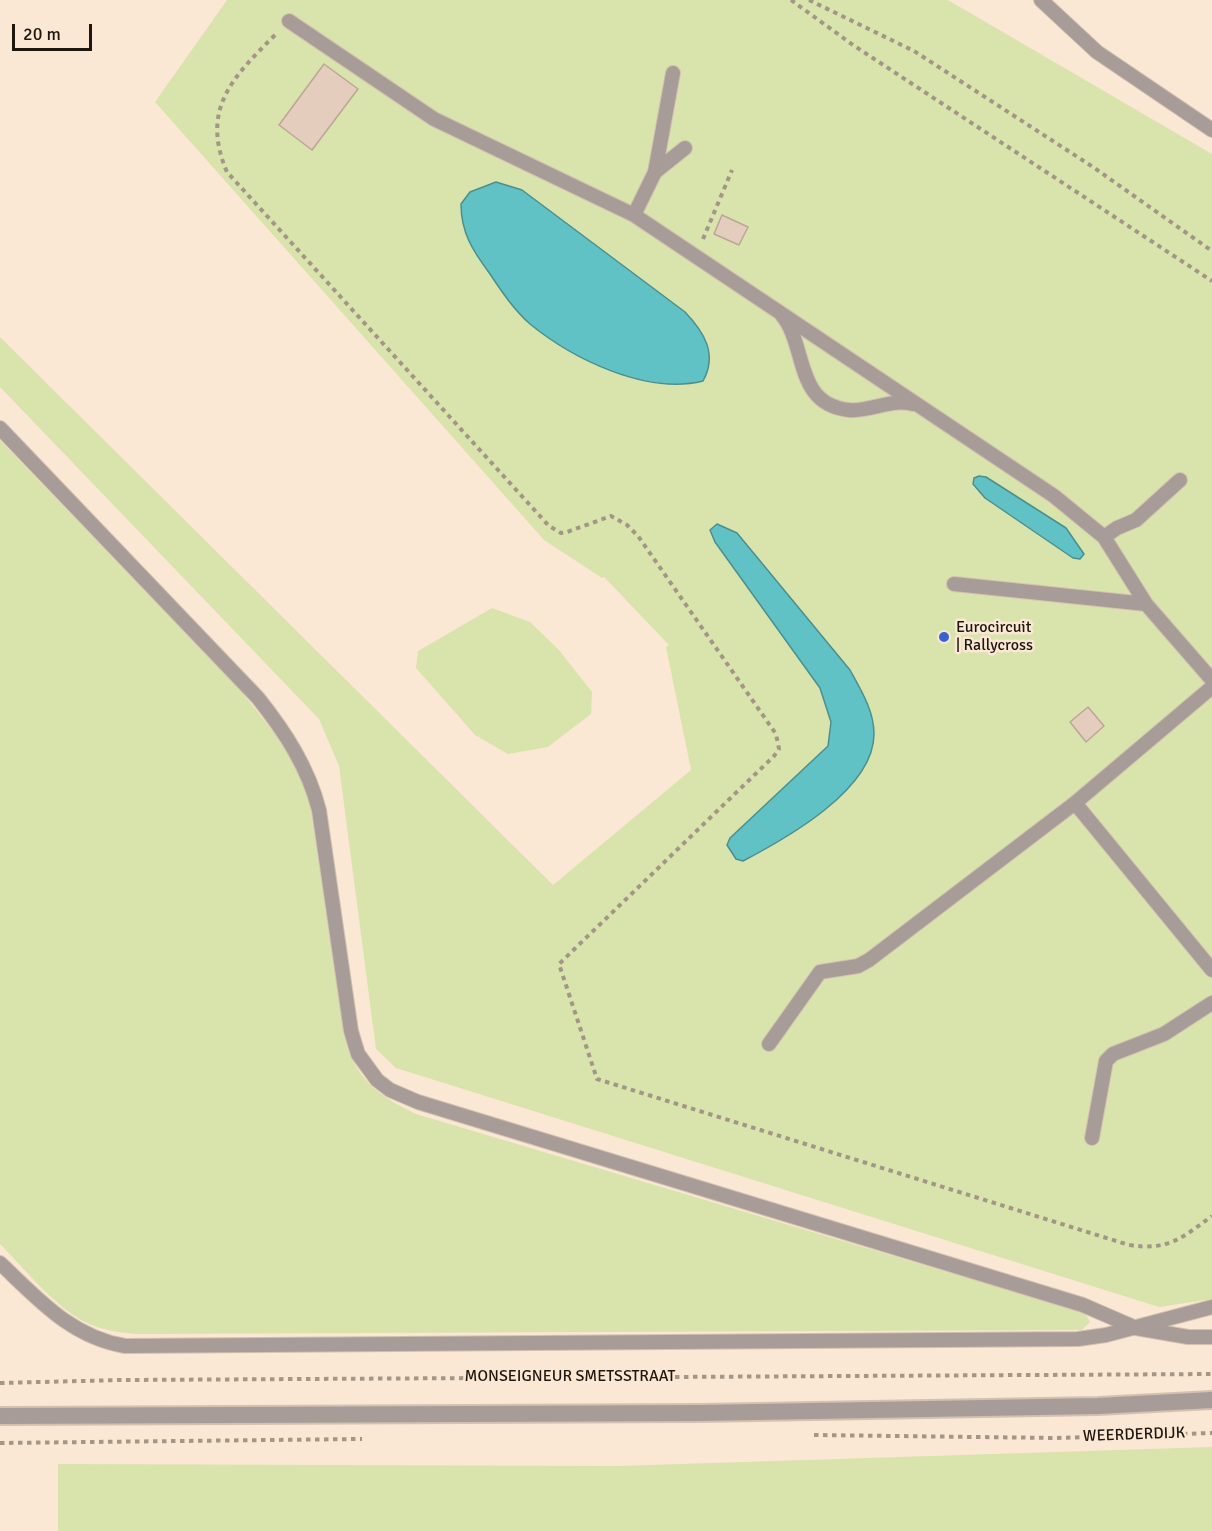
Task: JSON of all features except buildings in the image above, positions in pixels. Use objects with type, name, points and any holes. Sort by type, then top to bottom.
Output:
[{"type":"street","name":"WEERDERDIJK","points":[[0,1416],[688,1413],[1098,1406],[1212,1400]]},
{"type":"lane","points":[[1041,0],[1097,52],[1212,130]]},
{"type":"lane","points":[[290,21],[434,119],[634,215],[1054,496],[1104,537],[1146,604],[1212,680]]},
{"type":"lane","points":[[634,215],[655,172],[673,73]]},
{"type":"lane","points":[[655,172],[685,148]]},
{"type":"lane","points":[[778,310],[791,330],[806,380],[825,401],[852,410],[894,402],[920,406]]},
{"type":"lane","points":[[0,428],[258,698],[293,747],[314,789],[319,810],[351,1031],[358,1054],[368,1070],[390,1090],[418,1102],[1083,1305],[1136,1328],[1188,1337],[1212,1337]]},
{"type":"lane","points":[[1104,537],[1117,528],[1136,520],[1180,480]]},
{"type":"lane","points":[[954,584],[1146,604]]},
{"type":"lane","points":[[769,1044],[820,972],[858,966],[869,960],[1075,803],[1212,687]]},
{"type":"lane","points":[[1075,803],[1212,970]]},
{"type":"lane","points":[[1092,1138],[1106,1061],[1113,1054],[1182,1025],[1212,1003]]},
{"type":"lane","points":[[0,1263],[66,1323],[106,1343],[125,1346],[1078,1339],[1136,1328],[1212,1307]]},
{"type":"path","points":[[791,0],[853,45],[1212,281]]},
{"type":"path","points":[[809,0],[914,51],[1093,167],[1212,251]]},
{"type":"path","points":[[290,21],[247,62],[223,98],[216,136],[219,152],[227,172],[549,526],[561,532],[567,532],[611,516],[618,518],[632,530],[651,552],[776,734],[779,749],[774,756],[559,964],[597,1079],[1129,1245],[1148,1248],[1170,1245],[1212,1216]]},
{"type":"path","points":[[696,256],[732,170]]},
{"type":"path","name":"MONSEIGNEUR SMETSSTRAAT","points":[[0,1383],[122,1380],[1212,1374]]},
{"type":"path","name":"WEERDERDIJK","points":[[1056,1438],[1212,1433]]},
{"type":"green space","name":"Eurocircuit | Rallycross","points":[[227,0],[948,0],[1212,154],[1212,1299],[1159,1307],[396,1068],[376,1049],[339,766],[319,719],[0,387],[0,337],[553,885],[691,770],[666,647],[669,645],[604,577],[602,578],[544,540],[155,102]]},
{"type":"green space","points":[[0,440],[240,690],[272,730],[296,767],[310,804],[344,1035],[355,1064],[379,1092],[416,1114],[1085,1313],[1090,1322],[1082,1330],[135,1334],[91,1325],[74,1316],[40,1286],[0,1244]]},
{"type":"green space","points":[[492,608],[530,622],[559,650],[592,692],[591,714],[548,747],[508,754],[475,735],[416,668],[418,651]]},
{"type":"green space","points":[[1212,1447],[1212,1531],[58,1531],[58,1464],[618,1466]]},
{"type":"water","points":[[496,182],[522,190],[685,312],[698,327],[707,344],[709,362],[703,381],[681,384],[658,383],[611,371],[567,350],[524,319],[478,257],[463,224],[461,204],[470,192]]},
{"type":"water","points":[[986,477],[1066,528],[1084,554],[1080,559],[1073,558],[985,498],[973,484],[974,478]]},
{"type":"water","points":[[717,524],[737,533],[850,670],[872,717],[874,734],[870,755],[844,793],[803,826],[743,861],[736,859],[727,845],[730,838],[828,746],[831,722],[820,688],[715,542],[710,530]]},
{"type":"place","name":"Eurocircuit | Rallycross","points":[[944,637]]}]
